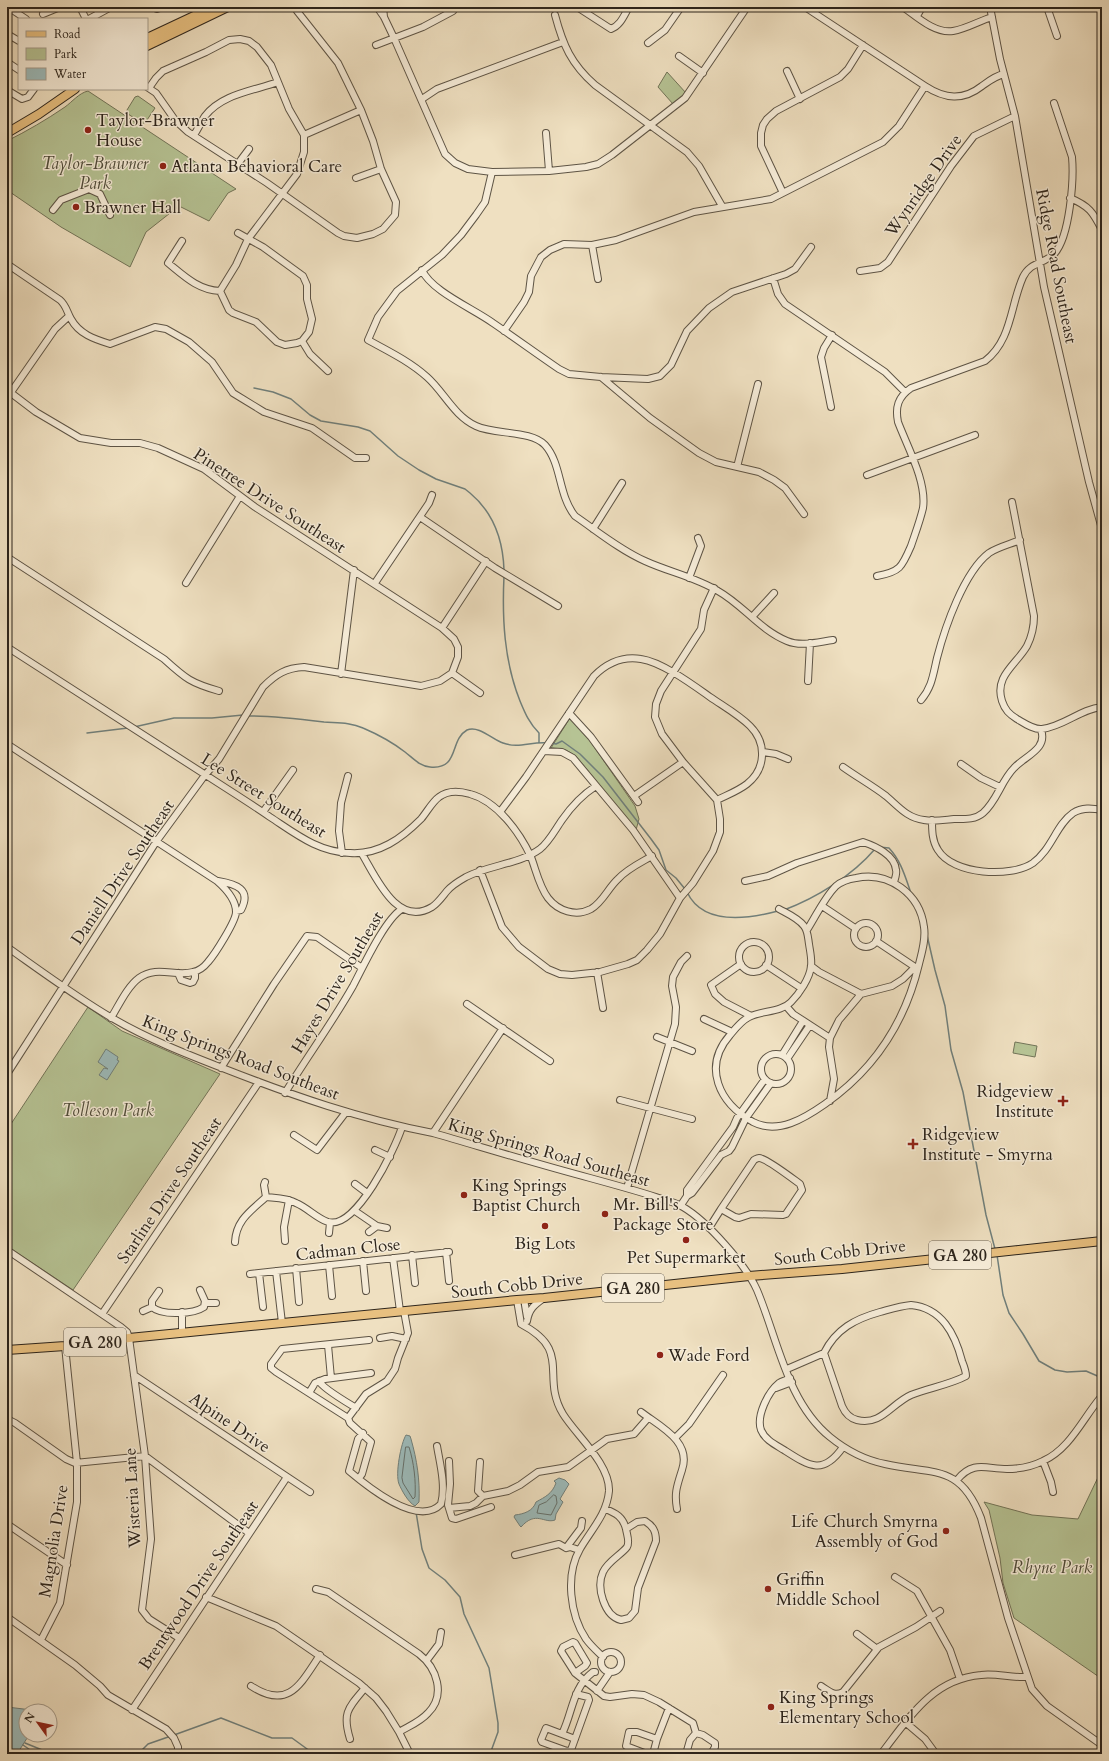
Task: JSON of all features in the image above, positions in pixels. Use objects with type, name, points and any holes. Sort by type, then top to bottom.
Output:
[{"type":"main road","points":[[148,37],[203,9],[212,7]]},
{"type":"main road","points":[[148,46],[228,7]]},
{"type":"main road","points":[[7,133],[74,90]]},
{"type":"main road","name":"South Cobb Drive","points":[[7,1350],[65,1346],[182,1332],[544,1298],[748,1276],[842,1269],[1102,1241]]},
{"type":"street","points":[[8,7],[24,18]]},
{"type":"street","points":[[44,14],[60,7]]},
{"type":"street","points":[[80,7],[86,18]]},
{"type":"street","points":[[152,7],[157,9],[163,7]]},
{"type":"street","points":[[377,7],[384,17],[422,98],[445,154],[455,163],[468,169],[492,172],[549,171],[586,167],[598,164],[612,155],[684,98],[703,73],[747,7]]},
{"type":"street","points":[[383,7],[384,17]]},
{"type":"street","points":[[577,7],[611,29],[616,27],[629,7]]},
{"type":"street","points":[[648,43],[665,30],[681,7]]},
{"type":"street","points":[[805,7],[941,95],[960,97],[973,92],[993,78],[1004,74]]},
{"type":"street","points":[[903,7],[934,28],[947,31],[959,29],[992,17]]},
{"type":"street","points":[[916,16],[922,7]]},
{"type":"street","name":"Ridge Road Southeast","points":[[990,7],[1004,74],[1015,116],[1039,262],[1089,482],[1102,529]]},
{"type":"street","points":[[1047,7],[1057,36]]},
{"type":"street","points":[[98,17],[108,8]]},
{"type":"street","points":[[220,291],[236,264],[248,239],[282,194],[300,167],[304,152],[304,135],[289,109],[271,65],[254,44],[245,40],[229,40],[163,71],[148,87],[156,93],[175,120],[194,135],[282,194],[344,236],[357,238],[373,234],[387,226],[398,217],[396,202],[381,169],[373,141],[361,110],[338,63],[297,11]]},
{"type":"street","points":[[376,46],[423,27],[453,11]]},
{"type":"street","points":[[556,15],[563,42],[572,59],[589,80],[687,152],[699,166],[722,206]]},
{"type":"street","points":[[245,40],[246,32]]},
{"type":"street","points":[[7,34],[18,40]]},
{"type":"street","points":[[422,98],[437,89],[563,42]]},
{"type":"street","points":[[783,193],[762,150],[760,133],[765,122],[776,111],[840,77],[848,69],[863,45]]},
{"type":"street","points":[[679,56],[703,73]]},
{"type":"street","points":[[7,62],[18,69]]},
{"type":"street","points":[[787,71],[800,99]]},
{"type":"street","points":[[194,135],[205,116],[217,105],[232,96],[278,82]]},
{"type":"street","points":[[504,331],[524,302],[528,292],[531,276],[541,257],[550,250],[564,244],[592,245],[638,233],[694,212],[722,206],[740,206],[765,200],[783,193],[886,140],[900,126],[925,86]]},
{"type":"street","points":[[7,90],[22,99],[28,96],[33,90]]},
{"type":"street","points":[[877,576],[889,574],[904,564],[917,530],[923,506],[921,484],[898,422],[896,413],[898,402],[905,392],[911,388],[985,361],[994,354],[1006,333],[1024,276],[1029,268],[1050,257],[1060,247],[1065,234],[1072,187],[1072,157],[1054,103]]},
{"type":"street","points":[[304,135],[361,110]]},
{"type":"street","name":"Wynridge Drive","points":[[860,271],[880,268],[888,262],[951,166],[974,136],[1015,116]]},
{"type":"street","points":[[546,133],[549,171]]},
{"type":"street","points":[[237,164],[249,148]]},
{"type":"street","points":[[356,178],[381,169]]},
{"type":"street","points":[[492,172],[485,202],[476,215],[461,235],[442,255],[397,290],[385,305],[372,327],[368,340],[409,362],[428,378],[454,410],[468,422],[488,430],[535,438],[543,443],[554,458],[562,492],[569,509],[575,516],[593,529],[643,560],[714,588],[766,629],[789,642],[810,643],[833,640]]},
{"type":"street","points":[[53,210],[61,200],[89,188],[100,194],[110,215]]},
{"type":"street","points":[[1070,198],[1090,208],[1102,230]]},
{"type":"street","points":[[220,291],[228,310],[256,322],[277,342],[292,345],[302,341],[309,332],[312,319],[307,299],[307,285],[303,276],[238,233]]},
{"type":"street","points":[[182,241],[168,263],[202,288],[220,291]]},
{"type":"street","points":[[592,245],[598,279]]},
{"type":"street","points":[[422,270],[424,275],[435,285],[559,369],[569,374],[648,379],[660,376],[671,365],[687,331],[708,308],[732,292],[795,269],[811,247]]},
{"type":"street","points":[[7,264],[60,300],[66,307],[76,326],[83,332],[110,344],[155,327],[166,329],[189,342],[212,362],[233,393],[264,412],[312,428],[355,458],[366,458]]},
{"type":"street","points":[[773,278],[778,294],[785,304],[885,372],[905,392]]},
{"type":"street","points":[[9,395],[55,329],[70,316]]},
{"type":"street","points":[[831,407],[821,357],[824,348],[832,335]]},
{"type":"street","points":[[302,341],[310,354],[328,371]]},
{"type":"street","points":[[601,377],[650,418],[699,453],[716,462],[759,472],[774,480],[785,488],[804,514]]},
{"type":"street","points":[[737,467],[758,384]]},
{"type":"street","name":"Pinetree Drive Southeast","points":[[9,395],[80,438],[111,443],[140,443],[158,448],[204,468],[270,518],[354,570],[341,674]]},
{"type":"street","points":[[867,475],[975,435]]},
{"type":"street","points":[[593,529],[622,483]]},
{"type":"street","points":[[375,583],[420,517],[432,495]]},
{"type":"street","points":[[186,583],[240,496]]},
{"type":"street","points":[[1012,502],[1034,616],[1034,627],[1027,646],[1001,680],[1000,690],[1006,710],[1010,715],[1032,727],[1041,730],[1060,725],[1085,710],[1102,706]]},
{"type":"street","points":[[420,517],[495,568],[558,606]]},
{"type":"street","points":[[689,578],[701,546],[698,538]]},
{"type":"street","points":[[921,700],[928,691],[933,680],[937,658],[944,634],[970,574],[990,552],[1020,540]]},
{"type":"street","points":[[7,557],[164,659],[185,678],[198,685],[219,691]]},
{"type":"street","points":[[442,628],[486,561]]},
{"type":"street","points":[[354,570],[442,628],[454,639],[458,647],[458,657],[452,673],[480,693]]},
{"type":"street","points":[[480,870],[502,927],[519,947],[548,969],[560,974],[572,975],[597,972],[628,964],[637,960],[647,950],[660,934],[680,898],[693,883],[716,844],[720,825],[717,800],[683,762],[662,734],[655,716],[658,698],[701,630],[704,610],[714,588]]},
{"type":"street","points":[[752,617],[774,593]]},
{"type":"street","points":[[808,681],[810,643]]},
{"type":"street","name":"Lee Street Southeast","points":[[7,647],[309,843],[329,851],[362,854],[385,846],[401,836],[422,818],[439,797],[451,792],[461,791],[473,794],[500,812],[514,828],[530,855],[543,889],[549,900],[559,908],[577,912],[593,908],[602,900],[618,878],[652,856]]},
{"type":"street","points":[[500,812],[544,751],[594,676],[610,663],[627,659],[642,659],[656,664],[694,685],[750,725],[757,735],[763,752],[758,770],[751,780],[741,788],[717,800]]},
{"type":"street","name":"Daniell Drive Southeast","points":[[7,1074],[156,842],[205,775],[219,759],[263,687],[272,678],[293,667],[315,668],[341,674],[420,686],[440,681],[452,673]]},
{"type":"street","points":[[569,713],[591,737],[638,802]]},
{"type":"street","points":[[844,767],[886,796],[911,816],[924,820],[974,818],[983,813],[991,803],[1000,786],[1014,767],[1035,752],[1041,744],[1043,736],[1041,730]]},
{"type":"street","points":[[7,744],[218,881],[227,890],[236,911],[230,926],[203,968],[195,972],[148,973],[139,978],[132,985],[111,1018]]},
{"type":"street","points":[[544,751],[562,752],[570,756],[652,856],[680,898]]},
{"type":"street","points":[[763,752],[776,754],[788,759]]},
{"type":"street","points":[[634,796],[683,762]]},
{"type":"street","points":[[961,764],[981,778],[1000,786]]},
{"type":"street","points":[[263,812],[293,770]]},
{"type":"street","points":[[342,852],[339,830],[340,803],[348,776]]},
{"type":"street","points":[[362,854],[385,892],[402,909],[416,913],[433,906],[455,884],[480,870],[530,855],[544,846],[567,813],[581,798],[596,786]]},
{"type":"street","points":[[932,820],[934,841],[938,850],[948,862],[962,867],[1002,872],[1022,869],[1043,854],[1068,817],[1077,810],[1089,808],[1102,810]]},
{"type":"street","points":[[745,881],[768,876],[797,863],[863,842],[872,845],[890,856],[896,870],[894,882]]},
{"type":"street","points":[[866,876],[894,882],[912,897],[922,917],[924,939],[907,1005],[880,1052],[856,1081],[806,1118],[788,1124],[771,1127],[755,1123],[740,1114],[727,1101],[720,1090],[716,1074],[717,1059],[720,1049],[738,1025],[752,1016],[786,1006],[802,988],[808,977],[811,966],[807,930],[822,906],[836,886],[845,880],[866,876]]},
{"type":"street","points":[[218,881],[239,887],[244,893],[244,903],[241,910],[236,911]]},
{"type":"street","points":[[822,906],[856,928]]},
{"type":"street","name":"Hayes Drive Southeast","points":[[285,1093],[353,986],[395,913],[402,909]]},
{"type":"street","points":[[779,909],[798,921],[807,930]]},
{"type":"street","points":[[864,922],[874,925],[878,933],[876,941],[868,947],[859,945],[853,937],[856,928],[864,922]]},
{"type":"street","points":[[221,1068],[306,936],[317,937],[362,968]]},
{"type":"street","points":[[876,941],[917,967]]},
{"type":"street","points":[[756,942],[764,946],[768,955],[766,965],[763,969],[753,972],[744,968],[741,964],[739,955],[743,947],[747,944],[756,942]]},
{"type":"street","name":"King Springs Road Southeast","points":[[7,947],[111,1018],[161,1043],[285,1093],[346,1112],[402,1127],[433,1133],[626,1188],[681,1205],[694,1214],[726,1246],[756,1288],[791,1380],[802,1404],[812,1420],[843,1447],[858,1455],[878,1463],[948,1475],[957,1480],[970,1494],[981,1518],[1002,1597],[1027,1677],[1034,1692],[1044,1703],[1102,1745]]},
{"type":"street","points":[[626,1188],[675,1024],[676,1007],[672,986],[673,977],[681,962],[687,956]]},
{"type":"street","points":[[741,964],[711,985],[715,994],[724,1002],[752,1016]]},
{"type":"street","points":[[766,965],[802,988]]},
{"type":"street","points":[[811,966],[819,972],[861,994]]},
{"type":"street","points":[[830,1101],[834,1079],[829,1046],[830,1038],[842,1016],[861,994],[892,986],[917,967]]},
{"type":"street","points":[[178,973],[181,980],[190,983],[193,982],[195,978],[195,972]]},
{"type":"street","points":[[597,972],[603,1008]]},
{"type":"street","points":[[467,1004],[550,1061]]},
{"type":"street","points":[[786,1006],[793,1014],[830,1038]]},
{"type":"street","points":[[704,1019],[732,1032]]},
{"type":"street","points":[[782,1055],[803,1021]]},
{"type":"street","points":[[787,1059],[810,1025]]},
{"type":"street","points":[[433,1133],[503,1028]]},
{"type":"street","points":[[657,1037],[669,1040],[692,1051]]},
{"type":"street","points":[[770,1055],[782,1055],[787,1059],[791,1070],[789,1075],[782,1082],[771,1083],[765,1080],[760,1069],[765,1058],[770,1055]]},
{"type":"street","points":[[706,1169],[740,1114],[765,1080]]},
{"type":"street","name":"Starline Drive Southeast","points":[[102,1314],[259,1082]]},
{"type":"street","points":[[681,1205],[687,1196],[687,1190],[706,1169],[732,1147],[746,1118],[771,1083]]},
{"type":"street","points":[[620,1100],[692,1119]]},
{"type":"street","points":[[294,1135],[317,1150],[346,1112]]},
{"type":"street","points":[[235,1242],[236,1234],[241,1221],[266,1197],[296,1202],[321,1219],[330,1222],[344,1219],[355,1211],[390,1157],[402,1127]]},
{"type":"street","points":[[375,1150],[390,1157]]},
{"type":"street","points":[[709,1228],[721,1209],[754,1160],[757,1158],[761,1158],[773,1165],[800,1184],[802,1190],[786,1214],[783,1215],[750,1214],[739,1218],[721,1209]]},
{"type":"street","points":[[265,1182],[266,1197]]},
{"type":"street","points":[[355,1184],[367,1193]]},
{"type":"street","points":[[285,1240],[284,1227],[289,1200]]},
{"type":"street","points":[[355,1211],[377,1226],[387,1228]]},
{"type":"street","points":[[329,1233],[330,1222]]},
{"type":"street","points":[[369,1232],[377,1226]]},
{"type":"street","points":[[7,1250],[124,1329],[129,1338]]},
{"type":"street","name":"Cadman Close","points":[[250,1274],[447,1252],[449,1281]]},
{"type":"street","points":[[412,1255],[415,1283]]},
{"type":"street","points":[[348,1418],[366,1394],[383,1384],[392,1376],[406,1338],[408,1329],[402,1311],[393,1258]]},
{"type":"street","points":[[363,1261],[366,1291]]},
{"type":"street","points":[[329,1265],[332,1296]]},
{"type":"street","points":[[296,1268],[299,1302]]},
{"type":"street","points":[[276,1271],[282,1323]]},
{"type":"street","points":[[259,1273],[263,1307]]},
{"type":"street","points":[[200,1290],[206,1303]]},
{"type":"street","points":[[152,1307],[152,1302],[159,1291]]},
{"type":"street","points":[[527,1324],[528,1314],[532,1307],[544,1298]]},
{"type":"street","points":[[521,1299],[527,1324],[549,1346],[552,1359],[554,1387],[560,1407],[606,1475],[609,1489],[605,1509],[579,1550],[570,1583],[576,1613],[582,1632],[587,1640],[603,1657]]},
{"type":"street","points":[[206,1303],[216,1303]]},
{"type":"street","points":[[152,1307],[155,1310],[166,1313],[182,1312],[202,1309],[206,1303]]},
{"type":"street","points":[[787,1369],[824,1353],[834,1337],[856,1320],[899,1307],[917,1306],[932,1312],[950,1328],[956,1340],[966,1375],[948,1383],[911,1395],[878,1419],[862,1421],[854,1419],[844,1412],[824,1353]]},
{"type":"street","points":[[143,1311],[152,1307]]},
{"type":"street","points":[[182,1312],[182,1332]]},
{"type":"street","points":[[380,1338],[392,1336],[406,1338]]},
{"type":"street","name":"Wisteria Lane","points":[[129,1338],[145,1456],[151,1539],[142,1610],[149,1619],[179,1638]]},
{"type":"street","points":[[358,1478],[362,1474],[371,1443],[370,1440],[350,1423],[348,1418],[276,1372],[272,1368],[271,1364],[282,1349],[368,1340]]},
{"type":"street","points":[[328,1345],[331,1378]]},
{"type":"street","name":"Magnolia Drive","points":[[41,1640],[60,1603],[77,1502],[77,1462],[65,1346]]},
{"type":"street","points":[[309,1393],[319,1381],[371,1373]]},
{"type":"street","name":"Alpine Drive","points":[[134,1375],[310,1492]]},
{"type":"street","points":[[675,1438],[689,1424],[723,1375]]},
{"type":"street","points":[[791,1380],[779,1384],[769,1396],[760,1421],[762,1432],[769,1440],[803,1462],[814,1466],[828,1463],[843,1447]]},
{"type":"street","points":[[319,1381],[326,1389],[356,1408]]},
{"type":"street","points":[[957,1480],[968,1470],[974,1467],[1016,1468],[1043,1461],[1058,1451],[1066,1443],[1101,1397]]},
{"type":"street","points":[[641,1412],[675,1438],[682,1448],[684,1459],[675,1494],[677,1509]]},
{"type":"street","points":[[449,1508],[470,1506],[476,1503],[483,1496],[508,1490],[520,1485],[538,1472],[568,1467],[607,1440],[634,1434],[648,1418]]},
{"type":"street","points":[[7,1419],[15,1423],[66,1460],[77,1462],[145,1456],[249,1533]]},
{"type":"street","points":[[363,1433],[358,1439],[349,1471],[400,1507],[416,1511],[435,1508],[441,1504],[443,1492],[437,1446]]},
{"type":"street","points":[[449,1461],[449,1508],[451,1516],[456,1519],[491,1507]]},
{"type":"street","points":[[1043,1461],[1053,1492]]},
{"type":"street","points":[[480,1462],[478,1491],[483,1496]]},
{"type":"street","name":"Brentwood Drive Southeast","points":[[132,1710],[287,1477]]},
{"type":"street","points":[[605,1509],[616,1513],[624,1521],[629,1542],[626,1548],[612,1560],[603,1572],[602,1578],[602,1592],[607,1608],[612,1616],[621,1620],[629,1618],[635,1611],[638,1588],[656,1541],[656,1533],[652,1526],[644,1521],[637,1522],[626,1529]]},
{"type":"street","points":[[566,1548],[580,1528],[582,1521]]},
{"type":"street","points":[[7,1524],[67,1565]]},
{"type":"street","points":[[515,1555],[559,1544],[576,1557]]},
{"type":"street","points":[[566,1548],[570,1547],[579,1550]]},
{"type":"street","points":[[895,1577],[917,1591],[950,1650],[960,1678]]},
{"type":"street","points":[[316,1589],[328,1592],[427,1660],[433,1670],[438,1682],[436,1701],[424,1717],[399,1732]]},
{"type":"street","points":[[206,1597],[276,1626],[320,1655],[365,1688],[383,1708],[399,1732],[410,1754]]},
{"type":"street","points":[[821,1686],[832,1694],[839,1694],[843,1692],[877,1649],[886,1642],[932,1617],[940,1611]]},
{"type":"street","points":[[7,1616],[85,1674],[108,1695],[166,1729],[173,1737],[178,1747],[178,1754]]},
{"type":"street","points":[[427,1660],[439,1644],[441,1632]]},
{"type":"street","points":[[857,1634],[877,1649]]},
{"type":"street","points":[[575,1673],[587,1663],[573,1642],[563,1647],[561,1651],[575,1673],[596,1691],[610,1698],[632,1694],[644,1695],[669,1708],[692,1723],[696,1733]]},
{"type":"street","points":[[596,1691],[610,1672],[618,1669],[621,1665],[620,1657],[613,1652],[609,1652],[601,1660],[602,1666],[605,1670],[610,1672]]},
{"type":"street","points":[[251,1686],[261,1693],[273,1695],[283,1695],[292,1692],[299,1687],[320,1655]]},
{"type":"street","points":[[562,1734],[576,1694],[584,1681],[588,1680],[602,1666]]},
{"type":"street","points":[[595,1672],[599,1678],[604,1680]]},
{"type":"street","points":[[881,1754],[905,1722],[922,1703],[946,1684],[960,1678],[984,1674],[1027,1677]]},
{"type":"street","points":[[350,1739],[345,1724],[346,1713],[365,1688]]},
{"type":"street","points":[[575,1739],[546,1728],[542,1741],[570,1751],[575,1739],[589,1700],[588,1698],[576,1694]]},
{"type":"street","points":[[653,1754],[669,1708]]},
{"type":"street","points":[[905,1722],[925,1739],[936,1754]]},
{"type":"street","points":[[647,1754],[626,1746],[628,1733],[633,1731],[657,1739]]},
{"type":"street","points":[[686,1754],[690,1740],[696,1733]]},
{"type":"street","points":[[696,1733],[703,1735],[714,1742],[715,1747],[710,1754]]},
{"type":"green space","points":[[667,72],[686,93],[673,104],[658,87]]},
{"type":"green space","name":"Taylor-Brawner Park","points":[[88,91],[236,189],[228,193],[209,221],[179,206],[146,232],[130,267],[61,227],[7,190],[7,141],[44,121]]},
{"type":"green space","points":[[138,96],[155,108],[145,123],[142,123],[128,114],[127,110],[135,97]]},
{"type":"green space","points":[[570,718],[590,741],[635,806],[639,819],[636,830],[576,756],[566,750],[551,748]]},
{"type":"green space","name":"Tolleson Park","points":[[88,1007],[122,1031],[220,1074],[73,1290],[7,1246],[7,1130]]},
{"type":"green space","points":[[1015,1042],[1037,1046],[1035,1057],[1013,1053]]},
{"type":"green space","name":"Rhyne Park","points":[[1102,1469],[1102,1679],[1014,1618],[1003,1583],[1000,1558],[989,1510],[984,1502],[1032,1515],[1078,1519]]},
{"type":"water","points":[[106,1049],[118,1057],[117,1060],[119,1061],[107,1080],[99,1075],[104,1068],[108,1069],[98,1062]]},
{"type":"water","points":[[406,1435],[410,1436],[418,1470],[419,1502],[415,1506],[410,1502],[402,1490],[398,1479],[399,1459]]},
{"type":"water","points":[[559,1478],[565,1480],[569,1484],[560,1499],[563,1502],[556,1514],[555,1520],[551,1521],[535,1518],[526,1522],[521,1527],[514,1517],[515,1515],[525,1513],[533,1508],[536,1502],[550,1493],[556,1483],[554,1481]]},
{"type":"water","points":[[7,1707],[18,1708],[18,1743],[24,1743],[17,1754],[7,1754]]},
{"type":"waterway","points":[[254,388],[273,392],[291,399],[310,415],[321,421],[358,427],[370,431],[398,456],[419,470],[436,479],[465,489],[485,509],[496,528],[502,548],[504,570]]},
{"type":"waterway","points":[[504,576],[503,608],[505,639],[510,670],[524,710],[530,722],[539,733],[539,742]]},
{"type":"waterway","points":[[134,727],[174,718],[212,718],[243,715]]},
{"type":"waterway","points":[[249,716],[344,723],[358,726],[384,738],[419,763],[430,767],[439,767],[446,764],[450,759],[461,735],[467,730],[472,729],[481,731],[509,745],[548,743]]},
{"type":"waterway","points":[[87,733],[128,728]]},
{"type":"waterway","points":[[551,743],[556,744],[562,741],[580,754],[603,777],[659,850],[666,870],[676,878],[685,889]]},
{"type":"waterway","points":[[879,847],[889,848],[897,858],[911,893]]},
{"type":"waterway","points":[[784,910],[821,893],[845,877],[875,849]]},
{"type":"waterway","points":[[687,892],[694,903],[715,915],[740,917],[778,911]]},
{"type":"waterway","points":[[927,935],[945,1006],[951,1050],[963,1092],[986,1215],[995,1249]]},
{"type":"waterway","points":[[997,1255],[1003,1295],[1009,1313],[1039,1361],[1055,1370],[1067,1372],[1086,1371],[1102,1378]]},
{"type":"waterway","points":[[416,1512],[422,1549],[429,1568],[445,1580],[460,1597],[464,1614],[489,1668],[498,1723],[498,1732],[490,1754]]},
{"type":"waterway","points":[[174,1735],[221,1718],[272,1738],[292,1738],[314,1754]]},
{"type":"waterway","points":[[138,1754],[148,1744],[171,1736]]},
{"type":"waterway","points":[[25,1743],[52,1754]]},
{"type":"waterway","points":[[23,1745],[36,1754]]},
{"type":"place","name":"Taylor-Brawner House","points":[[88,130]]},
{"type":"place","name":"Atlanta Behavioral Care","points":[[163,166]]},
{"type":"place","name":"Brawner Hall","points":[[76,207]]},
{"type":"place","name":"Ridgeview Institute","points":[[1063,1101]]},
{"type":"place","name":"Ridgeview Institute - Smyrna","points":[[913,1144]]},
{"type":"place","name":"King Springs Baptist Church","points":[[464,1195]]},
{"type":"place","name":"Mr. Bill's Package Store","points":[[605,1214]]},
{"type":"place","name":"Big Lots","points":[[545,1226]]},
{"type":"place","name":"Pet Supermarket","points":[[686,1240]]},
{"type":"place","name":"Wade Ford","points":[[660,1355]]},
{"type":"place","name":"Life Church Smyrna Assembly of God","points":[[946,1531]]},
{"type":"place","name":"Griffin Middle School","points":[[768,1589]]},
{"type":"place","name":"King Springs Elementary School","points":[[771,1707]]}]
